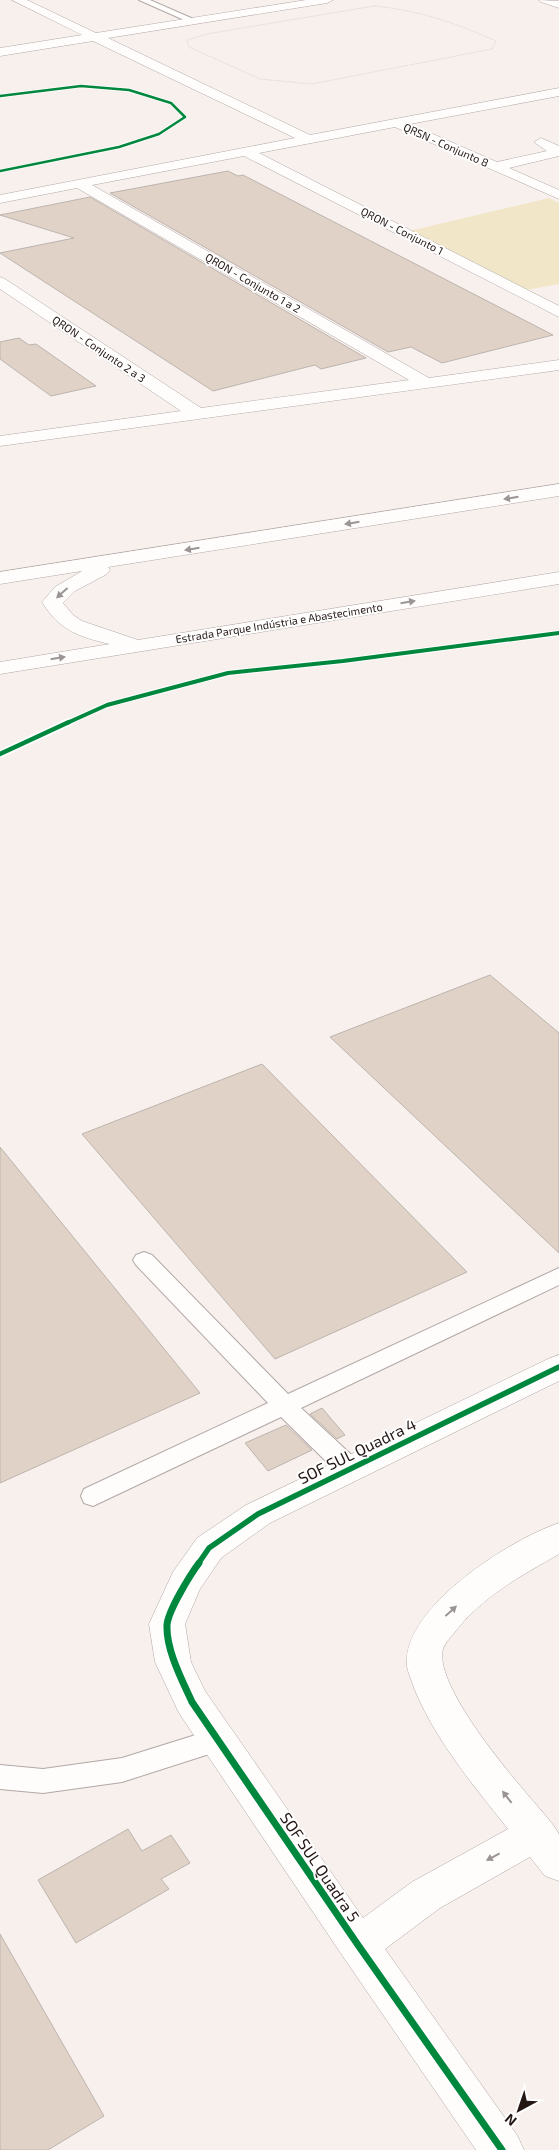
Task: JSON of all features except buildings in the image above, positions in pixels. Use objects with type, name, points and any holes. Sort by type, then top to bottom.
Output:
[{"type":"main road","points":[[18,0],[308,139]]},
{"type":"main road","points":[[0,52],[327,0]]},
{"type":"main road","points":[[545,0],[559,5]]},
{"type":"main road","points":[[0,199],[559,92]]},
{"type":"main road","points":[[542,96],[559,102]]},
{"type":"main road","name":"QRSN - Conjunto 8","points":[[398,123],[559,195]]},
{"type":"main road","name":"QRSN - Conjunto 8","points":[[495,167],[559,152],[541,142]]},
{"type":"main road","name":"QRON - Conjunto 1","points":[[245,151],[559,312]]},
{"type":"main road","name":"QRON - Conjunto 1 a 2","points":[[80,184],[426,383]]},
{"type":"main road","name":"QRON - Conjunto 2 a 3","points":[[0,282],[199,415]]},
{"type":"main road","points":[[0,441],[559,365]]},
{"type":"main road","points":[[0,578],[119,561],[559,490]]},
{"type":"main road","points":[[119,561],[76,581],[61,592],[52,602],[56,612],[69,622],[100,635],[139,645]]},
{"type":"main road","name":"Estrada Parque Indústria e Abastecimento","points":[[3,668],[559,578]]},
{"type":"main road","name":"SOF SUL Quadra 4","points":[[184,1582],[209,1548],[258,1514],[349,1468],[559,1368]]},
{"type":"main road","points":[[358,1945],[426,1894],[547,1848],[454,1729],[427,1679],[424,1651],[440,1620],[485,1580],[559,1537]]},
{"type":"main road","name":"SOF SUL Quadra 5","points":[[184,1582],[167,1624],[173,1662],[192,1702],[358,1945],[502,2150]]},
{"type":"lane","points":[[143,0],[194,21]]},
{"type":"lane","points":[[144,1260],[286,1407],[349,1468]]},
{"type":"lane","points":[[93,1496],[286,1407],[559,1276]]},
{"type":"lane","points":[[0,1777],[43,1781],[122,1770],[218,1740]]},
{"type":"path","points":[[374,6],[405,8],[467,28],[496,41],[492,49],[463,56],[312,84],[260,79],[189,47],[187,40],[207,34],[374,6]]},
{"type":"shaded area","points":[[549,198],[559,203],[559,284],[526,290],[405,232]]},
{"type":"cycle path","points":[[0,96],[81,86],[129,90],[171,103],[185,117],[159,134],[119,147],[0,171]]},
{"type":"cycle path","points":[[0,754],[107,705],[228,673],[343,661],[559,633]]},
{"type":"cycle path","points":[[502,2150],[358,1945],[192,1702],[173,1662],[167,1624],[185,1582],[209,1548],[258,1514],[559,1367]]}]
